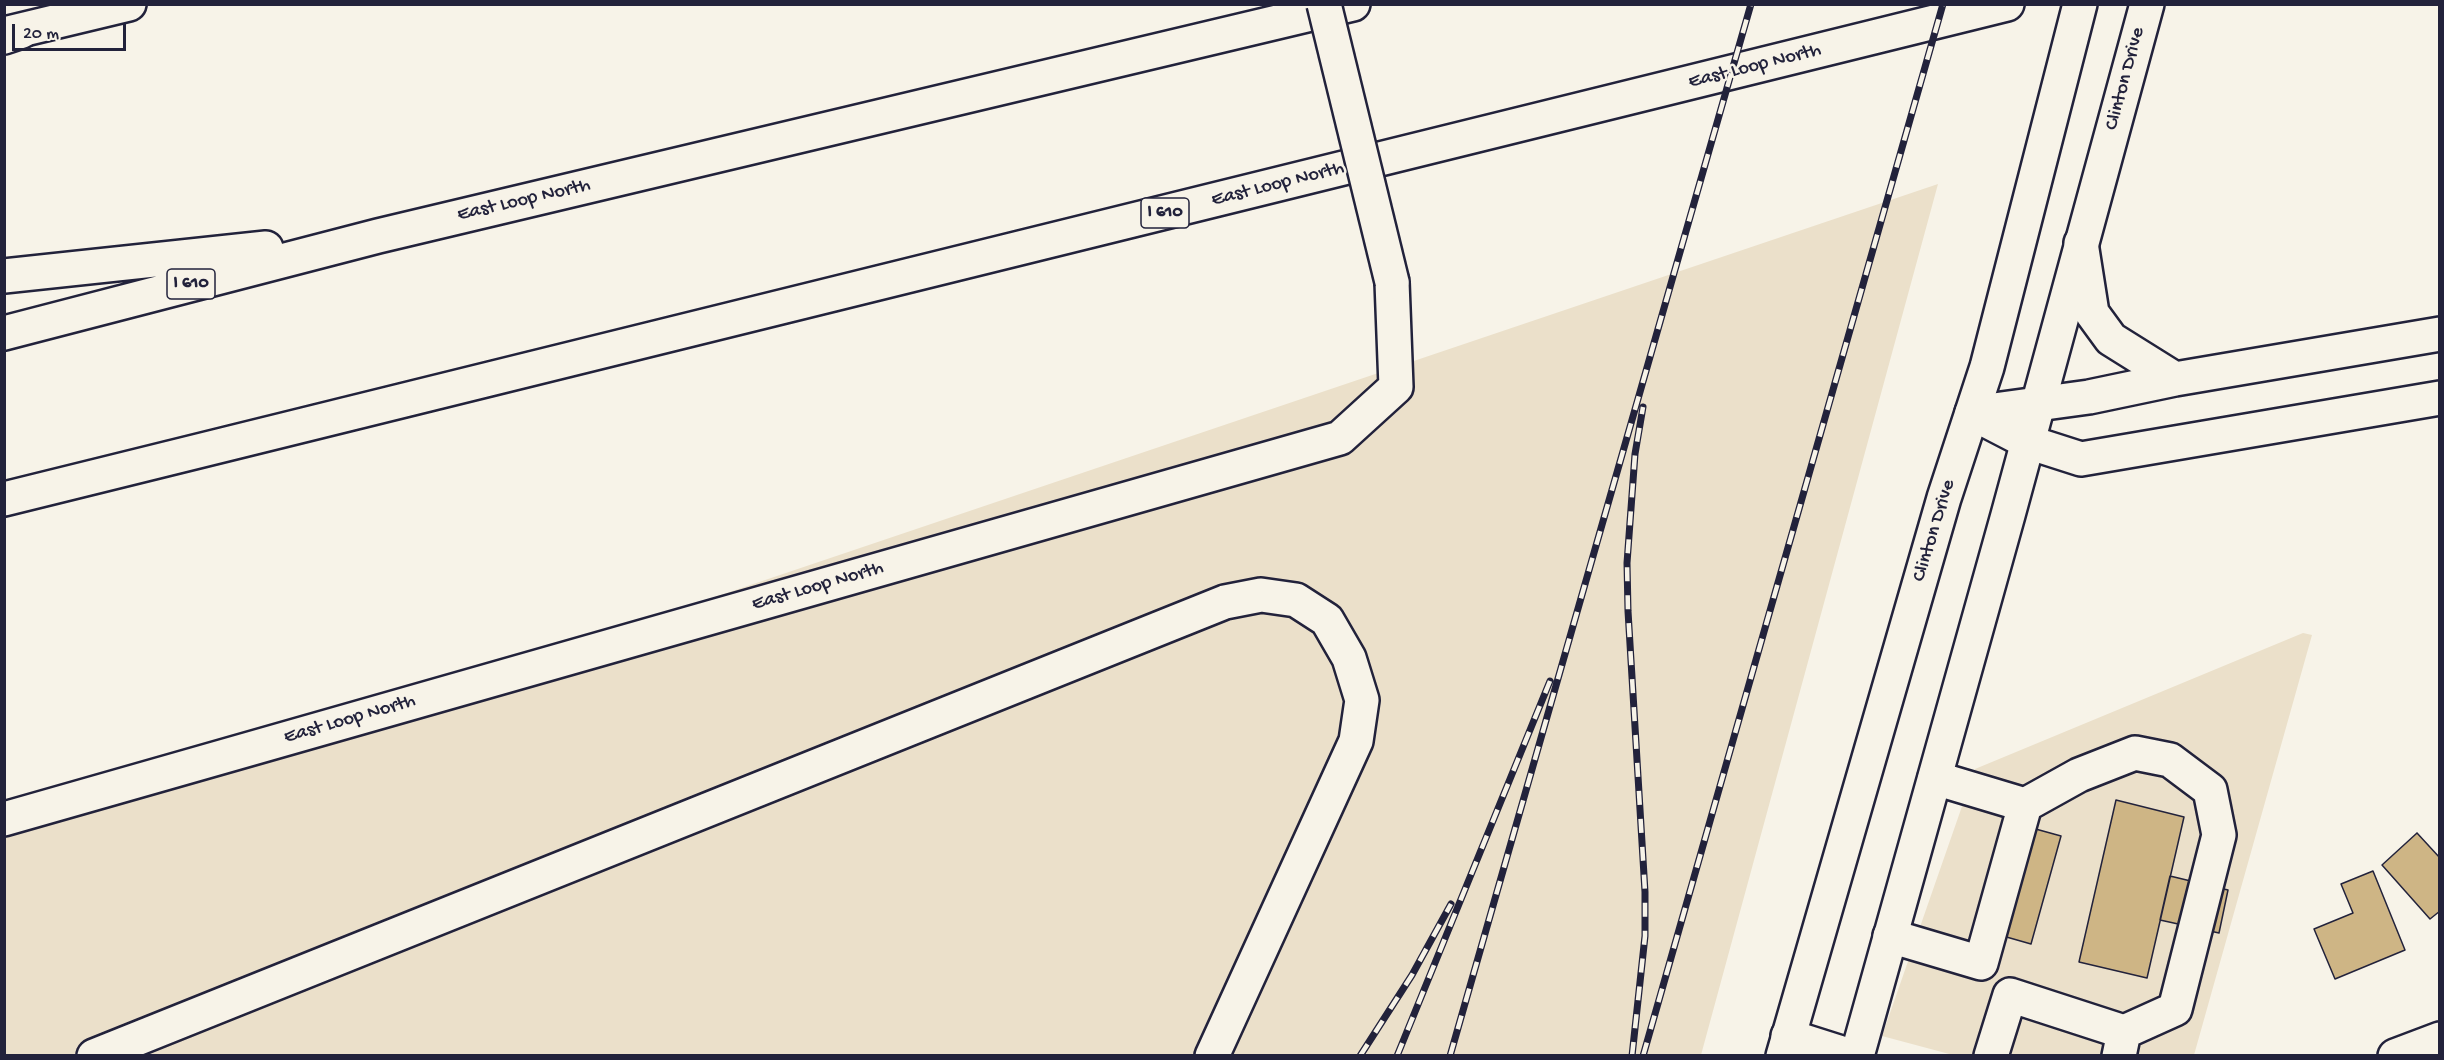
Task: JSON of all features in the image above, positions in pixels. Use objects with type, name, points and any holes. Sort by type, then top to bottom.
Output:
[{"type":"main road","points":[[10,34],[129,4]]},
{"type":"main road","name":"East Loop North","points":[[4,819],[1340,438],[1396,387],[1392,282],[1324,4]]},
{"type":"main road","name":"East Loop North","points":[[4,333],[378,236],[1353,4]]},
{"type":"main road","name":"East Loop North","points":[[4,499],[2007,4]]},
{"type":"main road","name":"Clinton Drive","points":[[1786,1046],[1944,498],[1987,367],[2080,4]]},
{"type":"main road","name":"Clinton Drive","points":[[1857,1056],[2147,4]]},
{"type":"main road","points":[[4,276],[378,236]]},
{"type":"main road","points":[[2081,243],[2092,313],[2110,339],[2175,379]]},
{"type":"main road","points":[[1972,413],[2037,406],[2175,379],[2439,334]]},
{"type":"main road","points":[[1972,413],[2028,442],[2081,459],[2439,398]]},
{"type":"main road","points":[[94,1056],[1226,602],[1261,595],[1296,600],[1328,620],[1349,658],[1362,700],[1356,741],[1212,1056]]},
{"type":"main road","points":[[1890,936],[1981,963],[2010,995],[2121,1044],[2175,1009],[2219,835],[2210,790],[2170,760],[2135,753],[2079,774],[2025,805],[1981,963]]},
{"type":"main road","points":[[1935,778],[2025,805]]},
{"type":"main road","points":[[1991,1056],[2010,995]]},
{"type":"main road","points":[[2395,1056],[2439,1039]]},
{"type":"main road","points":[[1786,1046],[1851,1056]]},
{"type":"shaded area","points":[[1938,184],[1701,1055],[5,1055],[4,837]]},
{"type":"shaded area","points":[[2303,633],[2312,635],[2194,1055],[1953,1055],[1882,1036],[1975,769]]},
{"type":"building","points":[[2116,800],[2184,817],[2147,978],[2079,962]]},
{"type":"building","points":[[2032,828],[2061,836],[2031,944],[2003,936]]},
{"type":"building","points":[[2417,833],[2440,858],[2440,911],[2430,919],[2382,865]]},
{"type":"building","points":[[2373,871],[2405,950],[2335,979],[2314,929],[2353,913],[2341,884]]},
{"type":"building","points":[[2170,876],[2228,890],[2219,933],[2160,920]]},
{"type":"railway","points":[[1450,1056],[1751,4]]},
{"type":"railway","points":[[1643,1056],[1943,4]]},
{"type":"railway","points":[[1632,1056],[1645,936],[1645,892],[1627,563],[1635,454],[1643,407]]},
{"type":"railway","points":[[1397,1056],[1550,681]]},
{"type":"railway","points":[[1360,1056],[1412,975],[1451,904]]}]
